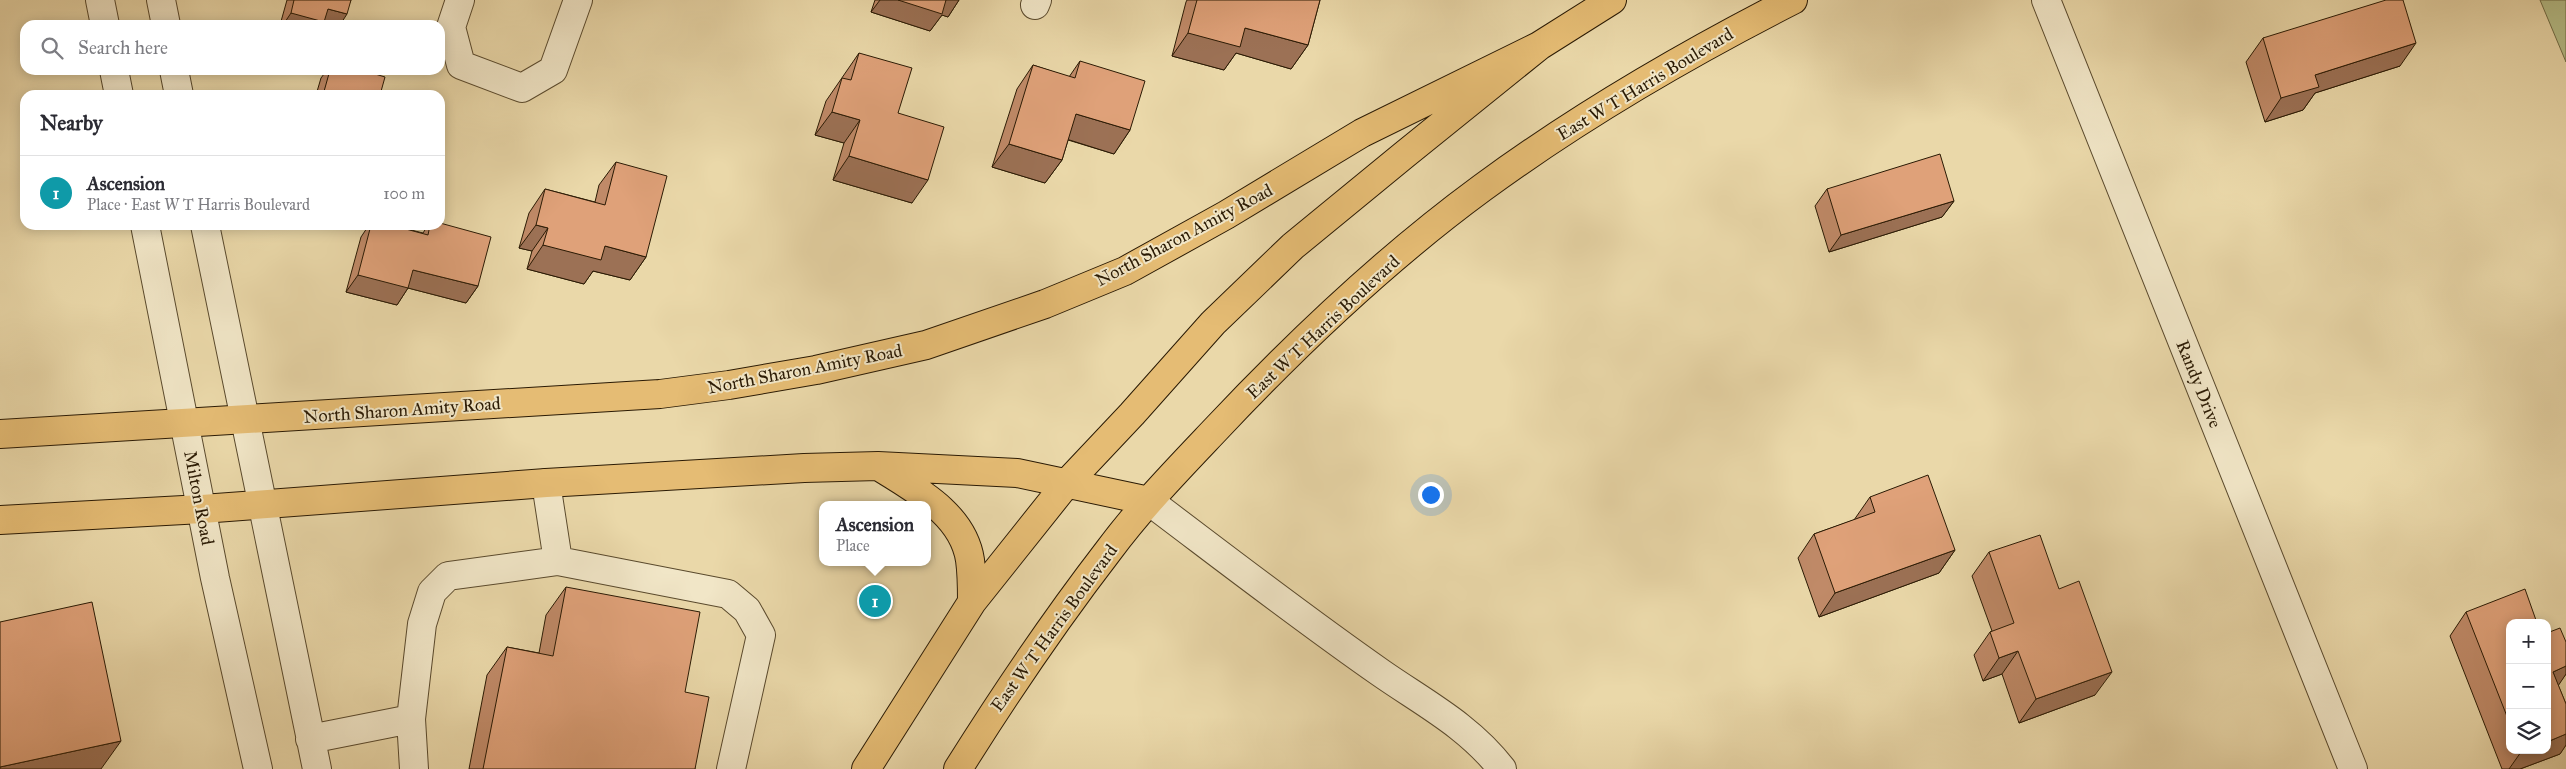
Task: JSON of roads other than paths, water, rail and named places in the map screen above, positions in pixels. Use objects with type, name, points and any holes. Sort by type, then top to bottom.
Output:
[{"type":"main road","points":[[866,769],[972,602],[1066,484],[1132,414],[1213,323],[1293,246],[1540,46],[1612,0]]},
{"type":"main road","name":"East W T Harris Boulevard","points":[[958,769],[1000,701],[1109,550],[1149,500],[1258,386],[1390,262],[1480,189],[1564,130],[1654,74],[1793,0]]},
{"type":"main road","name":"North Sharon Amity Road","points":[[0,434],[660,394],[729,385],[816,370],[926,345],[1046,304],[1125,271],[1226,215],[1362,133],[1540,46]]},
{"type":"main road","points":[[0,520],[202,509],[262,503],[804,468],[878,466],[1017,473],[1149,500]]},
{"type":"main road","points":[[878,466],[929,501]]},
{"type":"main road","points":[[931,502],[946,514],[962,535],[970,560],[972,602]]},
{"type":"street","points":[[100,0],[104,20]]},
{"type":"street","points":[[161,0],[165,20]]},
{"type":"street","points":[[460,0],[451,27],[460,64],[522,88],[553,70],[578,0]]},
{"type":"street","name":"Randy Drive","points":[[2046,0],[2353,769]]},
{"type":"street","points":[[115,75],[118,90]]},
{"type":"street","points":[[175,75],[178,90]]},
{"type":"street","name":"Milton Road","points":[[146,230],[215,578],[258,769]]},
{"type":"street","points":[[206,230],[317,769]]},
{"type":"street","points":[[546,484],[558,561]]},
{"type":"street","points":[[1149,500],[1381,673],[1438,710],[1485,746],[1502,769]]},
{"type":"street","points":[[414,769],[411,719],[422,624],[432,592],[448,576],[558,561],[728,594],[747,610],[761,635],[731,769]]},
{"type":"street","points":[[310,739],[411,719]]},
{"type":"place","name":"Ascension","points":[[875,601]]}]
